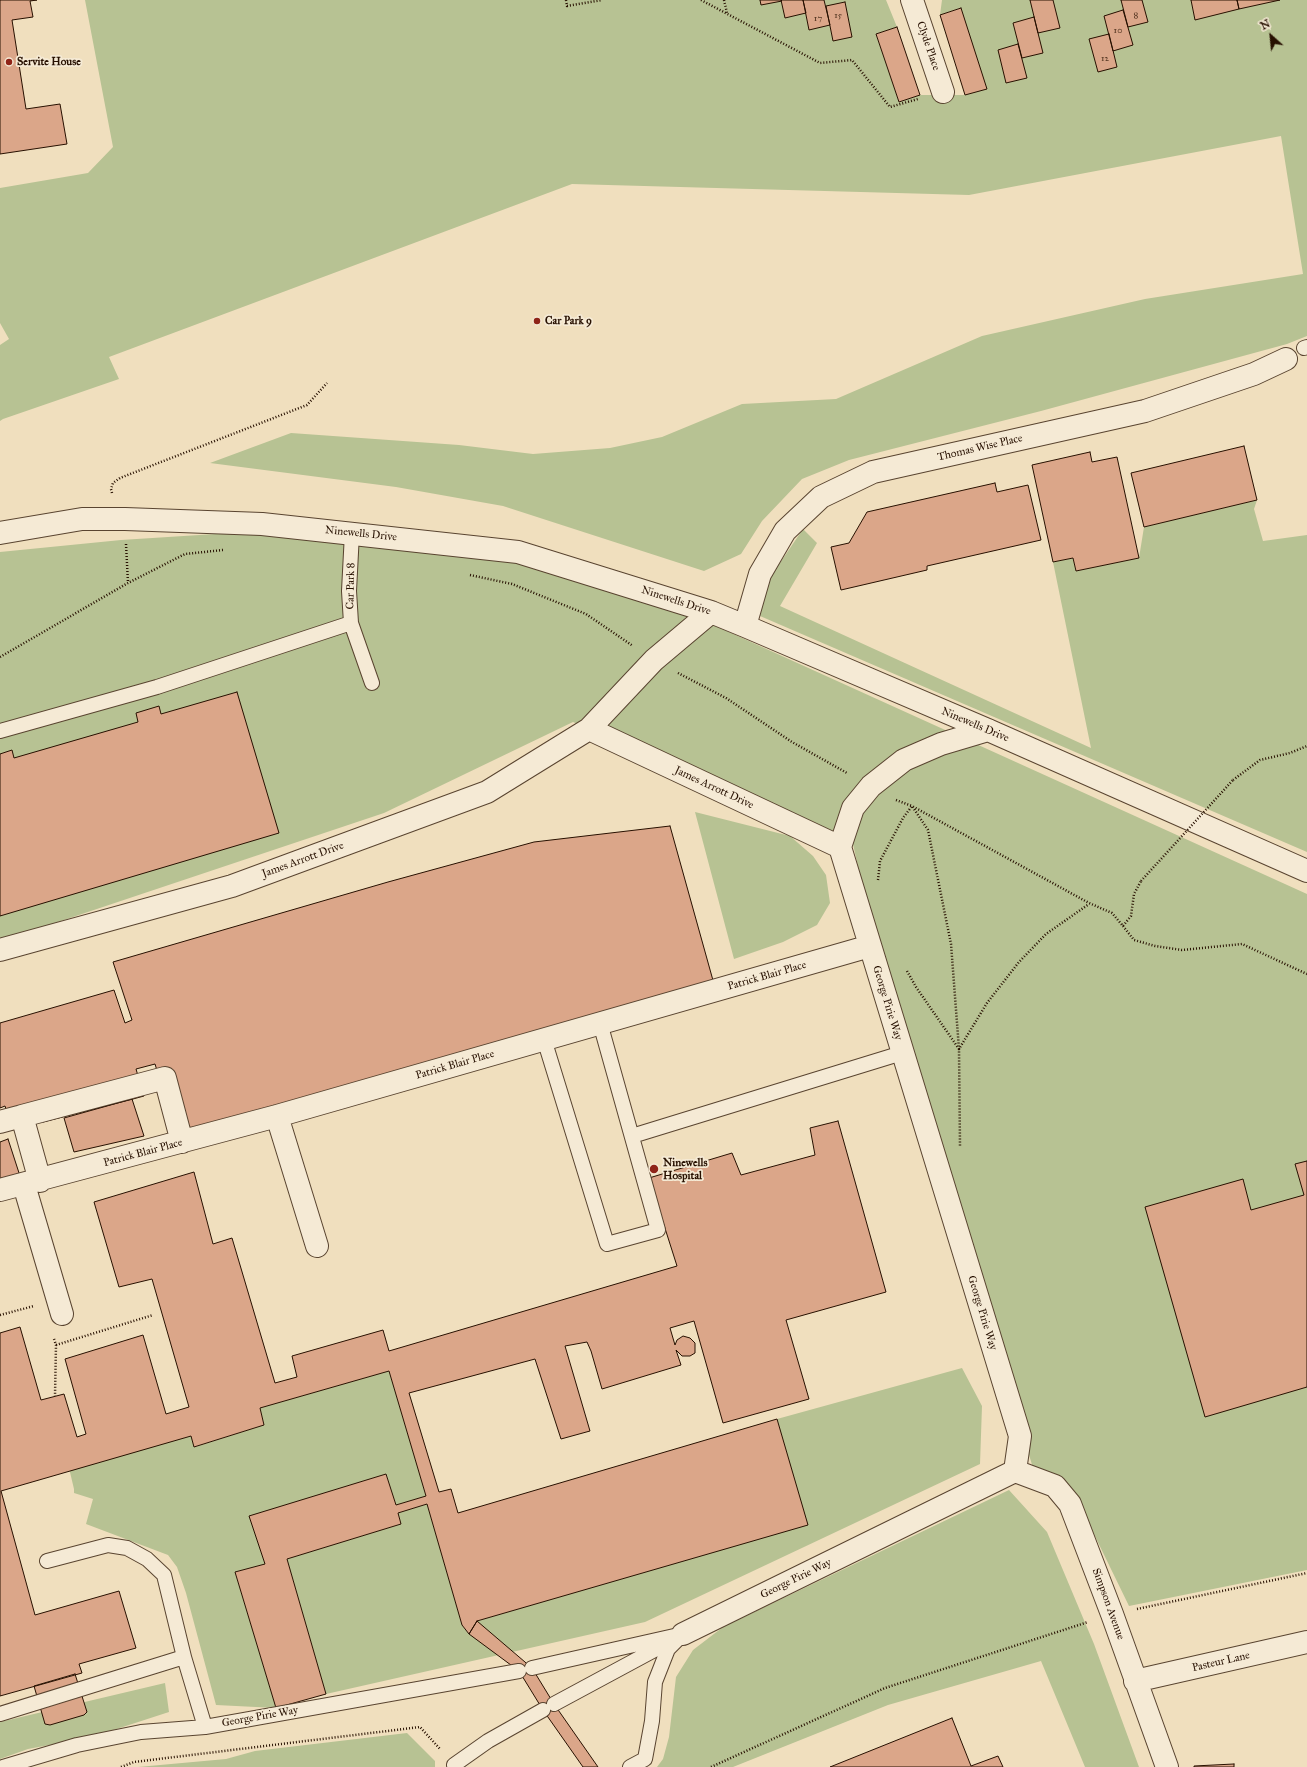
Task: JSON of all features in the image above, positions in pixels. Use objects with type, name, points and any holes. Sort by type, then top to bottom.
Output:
[{"type":"street","name":"Clyde Place","points":[[912,0],[943,92]]},
{"type":"street","name":"Thomas Wise Place","points":[[745,626],[763,568],[785,531],[821,497],[873,472],[1145,411],[1254,374],[1299,351]]},
{"type":"street","name":"Ninewells Drive","points":[[0,533],[82,519],[262,524],[518,552],[711,612],[988,730],[1307,871]]},
{"type":"street","name":"James Arrott Drive","points":[[0,950],[232,886],[487,792],[589,730],[654,660],[711,612]]},
{"type":"street","name":"James Arrott Drive","points":[[589,730],[840,847]]},
{"type":"street","points":[[840,847],[853,808],[871,786],[904,760],[941,744],[988,730]]},
{"type":"street","name":"George Pirie Way","points":[[683,1634],[1015,1471],[1020,1436],[840,847]]},
{"type":"street","name":"Patrick Blair Place","points":[[0,1190],[32,1183],[277,1116],[870,946]]},
{"type":"street","points":[[0,1122],[166,1078],[182,1142]]},
{"type":"street","points":[[22,1116],[32,1183],[62,1314]]},
{"type":"street","points":[[277,1116],[317,1246]]},
{"type":"street","name":"Simpson Avenue","points":[[1015,1471],[1055,1486],[1070,1504],[1112,1614],[1166,1767]]},
{"type":"street","name":"Pasteur Lane","points":[[1135,1681],[1307,1642]]},
{"type":"lane","name":"Car Park 8","points":[[352,533],[349,591],[351,623],[372,683]]},
{"type":"lane","points":[[0,731],[157,686],[351,623]]},
{"type":"lane","points":[[544,1039],[607,1244],[658,1230],[600,1023]]},
{"type":"lane","points":[[632,1136],[902,1053]]},
{"type":"lane","points":[[47,1561],[108,1545],[127,1548],[147,1559],[164,1575],[184,1657],[205,1727]]},
{"type":"lane","points":[[455,1766],[488,1741],[683,1634]]},
{"type":"lane","points":[[630,1767],[645,1758],[652,1721],[655,1682],[668,1649],[683,1634]]},
{"type":"lane","name":"George Pirie Way","points":[[3,1767],[76,1745],[141,1732],[205,1727],[526,1670],[683,1634]]},
{"type":"lane","points":[[0,1714],[184,1657]]},
{"type":"path","points":[[566,0],[567,6],[602,0]]},
{"type":"path","points":[[701,0],[820,63],[852,60],[890,107],[943,92]]},
{"type":"path","points":[[724,0],[727,13]]},
{"type":"path","points":[[128,583],[124,502],[113,494],[111,489],[113,483],[145,468],[307,405],[327,382]]},
{"type":"path","points":[[0,657],[128,583],[185,554],[224,550]]},
{"type":"path","points":[[463,573],[512,584],[586,614],[654,660],[726,698],[792,742],[898,801],[912,806],[1089,904],[1112,912],[1134,940],[1155,946],[1182,950],[1242,944],[1307,974]]},
{"type":"path","points":[[1123,926],[1131,916],[1134,894],[1141,881],[1233,780],[1260,760],[1290,753],[1307,746]]},
{"type":"path","points":[[878,882],[880,861],[903,818],[912,806]]},
{"type":"path","points":[[912,806],[928,830],[952,944],[959,1049],[960,1152]]},
{"type":"path","points":[[959,1049],[987,1002],[1019,962],[1046,934],[1089,904]]},
{"type":"path","points":[[904,966],[916,987],[959,1049]]},
{"type":"path","points":[[0,1316],[39,1305]]},
{"type":"path","points":[[56,1344],[153,1315]]},
{"type":"path","points":[[54,1338],[56,1344],[55,1396]]},
{"type":"path","points":[[710,1767],[885,1688],[1112,1614],[1307,1573]]},
{"type":"path","points":[[121,1767],[134,1762],[420,1727],[455,1766]]},
{"type":"green space","points":[[85,0],[886,0],[897,27],[876,34],[899,102],[920,95],[965,95],[986,88],[960,8],[940,15],[942,0],[1307,0],[1307,336],[1287,344],[1041,411],[849,460],[802,479],[762,521],[741,554],[704,571],[503,506],[396,487],[210,463],[291,433],[459,445],[533,454],[610,448],[662,437],[742,404],[836,399],[982,336],[1145,299],[1303,274],[1281,136],[969,195],[572,184],[109,357],[119,379],[0,421],[0,345],[9,339],[0,323],[0,188],[88,173],[113,147]]},
{"type":"green space","points":[[1257,500],[1254,509],[1263,541],[1307,535],[1307,852],[760,616],[769,579],[803,529],[817,543],[780,606],[1091,748],[1053,562],[1073,558],[1076,571],[1139,558],[1144,527]]},
{"type":"green space","points":[[262,531],[519,560],[718,627],[1307,894],[1307,1570],[1129,1606],[1072,1489],[1033,1468],[874,939],[853,844],[573,722],[384,813],[46,926],[0,938],[0,552],[121,540]]},
{"type":"green space","points":[[695,812],[790,836],[813,856],[826,875],[830,903],[817,925],[783,942],[734,959]]},
{"type":"green space","points":[[962,1368],[982,1406],[980,1464],[645,1622],[326,1694],[287,1559],[401,1524],[398,1513],[427,1504],[462,1625],[469,1634],[477,1621],[807,1525],[777,1419]]},
{"type":"green space","points":[[389,1371],[426,1496],[396,1505],[386,1474],[250,1516],[265,1564],[235,1572],[276,1708],[216,1705],[186,1593],[177,1567],[168,1555],[86,1524],[93,1499],[74,1493],[69,1468],[98,1463],[129,1452],[191,1436],[195,1447],[264,1425],[260,1408]]},
{"type":"green space","points":[[1009,1490],[1047,1532],[1094,1644],[1139,1767],[1085,1767],[1041,1661],[888,1705],[733,1767],[657,1767],[663,1759],[669,1737],[676,1677],[693,1650],[723,1627]]},
{"type":"green space","points":[[165,1683],[169,1712],[92,1737],[28,1749],[0,1759],[0,1722]]},
{"type":"green space","points":[[407,1733],[435,1761],[435,1767],[138,1767],[226,1759],[255,1751]]},
{"type":"building","name":"Servite House","points":[[0,0],[37,0],[30,1],[33,17],[12,20],[26,109],[60,104],[67,144],[0,154]]},
{"type":"building","points":[[760,0],[781,0],[782,1],[761,5]]},
{"type":"building","points":[[781,0],[803,0],[806,13],[785,18]]},
{"type":"building","points":[[803,0],[824,0],[830,25],[809,30]]},
{"type":"building","points":[[1030,0],[1053,0],[1060,28],[1038,33]]},
{"type":"building","points":[[1121,0],[1142,0],[1148,22],[1128,27]]},
{"type":"building","points":[[1191,0],[1237,0],[1239,9],[1195,20]]},
{"type":"building","points":[[1237,0],[1280,0],[1239,9]]},
{"type":"building","points":[[845,2],[852,37],[833,41],[826,6]]},
{"type":"building","points":[[961,8],[987,89],[965,95],[940,15]]},
{"type":"building","points":[[1123,10],[1133,45],[1113,51],[1104,16]]},
{"type":"building","points":[[1034,17],[1043,53],[1022,58],[1013,23]]},
{"type":"building","points":[[897,27],[920,95],[899,102],[876,34]]},
{"type":"building","points":[[1109,34],[1117,67],[1098,72],[1089,39]]},
{"type":"building","points":[[1018,44],[1027,78],[1006,83],[998,50]]},
{"type":"building","points":[[1244,446],[1257,500],[1144,527],[1131,473]]},
{"type":"building","points":[[1090,452],[1092,462],[1117,457],[1139,558],[1076,571],[1073,558],[1053,562],[1032,465]]},
{"type":"building","points":[[995,483],[997,492],[1028,485],[1041,540],[927,566],[927,570],[841,590],[831,547],[849,543],[867,512]]},
{"type":"building","points":[[237,692],[279,833],[0,916],[0,754],[12,750],[14,758],[138,722],[136,713],[159,706],[161,714]]},
{"type":"building","points":[[670,826],[714,984],[180,1145],[155,1064],[136,1069],[144,1096],[43,1122],[41,1117],[11,1125],[5,1106],[0,1108],[0,1023],[114,990],[125,1023],[132,1020],[113,962],[388,882],[534,842]]},
{"type":"building","points":[[132,1099],[144,1136],[74,1152],[64,1118]]},
{"type":"building","points":[[838,1121],[886,1292],[786,1320],[809,1399],[723,1423],[694,1321],[670,1328],[675,1345],[677,1340],[683,1336],[690,1338],[695,1343],[695,1353],[690,1356],[682,1356],[676,1350],[681,1365],[602,1389],[587,1342],[565,1346],[590,1431],[561,1439],[535,1359],[409,1393],[439,1492],[451,1489],[458,1513],[777,1419],[808,1525],[477,1621],[469,1634],[462,1625],[427,1504],[398,1513],[401,1524],[287,1559],[326,1694],[276,1708],[235,1572],[265,1564],[249,1516],[386,1474],[396,1505],[426,1496],[389,1371],[260,1408],[264,1425],[194,1447],[191,1436],[1,1491],[35,1615],[119,1591],[136,1648],[79,1664],[82,1673],[0,1696],[0,1333],[20,1327],[41,1400],[64,1394],[77,1437],[86,1434],[65,1359],[143,1335],[166,1414],[189,1407],[152,1279],[119,1287],[94,1202],[194,1172],[213,1244],[232,1238],[275,1383],[297,1377],[292,1356],[383,1330],[389,1351],[677,1266],[649,1178],[732,1153],[741,1175],[815,1155],[810,1128]]},
{"type":"building","points":[[8,1139],[20,1176],[0,1181],[0,1142]]},
{"type":"building","points":[[1307,1161],[1307,1387],[1205,1417],[1145,1207],[1243,1179],[1251,1210],[1304,1195],[1295,1164]]},
{"type":"building","points":[[477,1621],[532,1668],[554,1704],[598,1767],[583,1767],[543,1710],[519,1671],[469,1634]]},
{"type":"building","points":[[75,1674],[87,1712],[84,1715],[50,1725],[45,1724],[34,1686]]},
{"type":"building","points":[[952,1718],[971,1766],[998,1756],[1003,1767],[830,1767]]},
{"type":"building","points":[[1234,1764],[1234,1767],[1194,1767],[1194,1766]]},
{"type":"place","name":"Servite House","points":[[9,62]]},
{"type":"place","name":"Car Park 9","points":[[537,321]]},
{"type":"place","name":"Ninewells Hospital","points":[[654,1169]]}]
